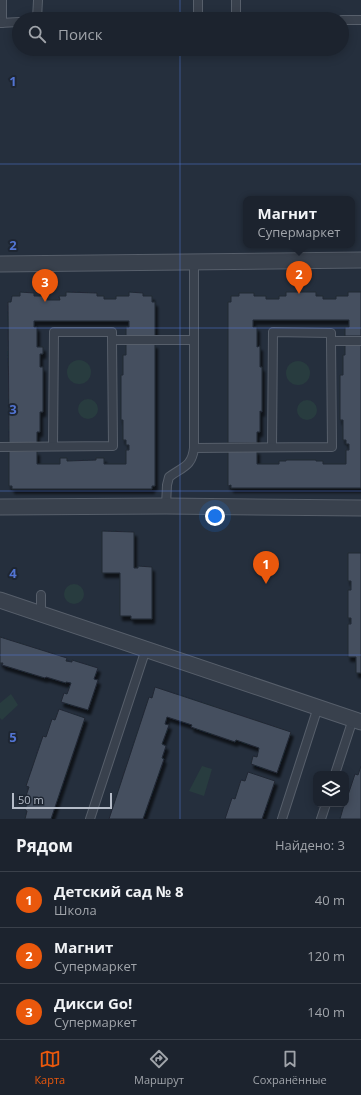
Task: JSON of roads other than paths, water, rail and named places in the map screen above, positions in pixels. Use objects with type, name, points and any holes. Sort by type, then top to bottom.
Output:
[{"type":"street","points":[[0,264],[361,260]]},
{"type":"street","points":[[0,508],[166,506],[361,508]]},
{"type":"street","points":[[0,600],[357,721]]},
{"type":"lane","points":[[2,0],[1,23],[12,22]]},
{"type":"lane","points":[[37,12],[38,0]]},
{"type":"lane","points":[[198,0],[198,12]]},
{"type":"lane","points":[[236,0],[236,12]]},
{"type":"lane","points":[[349,20],[361,20]]},
{"type":"lane","points":[[166,506],[167,481],[169,477],[190,462],[193,456],[194,448],[194,263]]},
{"type":"lane","points":[[0,447],[113,446],[112,332],[54,332],[53,446]]},
{"type":"lane","points":[[194,448],[332,447],[331,333],[273,332],[272,447]]},
{"type":"lane","points":[[112,340],[194,340]]},
{"type":"lane","points":[[331,341],[361,341]]},
{"type":"lane","points":[[41,595],[41,614]]},
{"type":"lane","points":[[90,819],[146,649]]},
{"type":"lane","points":[[282,819],[318,707]]},
{"type":"lane","points":[[336,771],[357,721]]},
{"type":"lane","points":[[321,819],[325,807]]},
{"type":"place","name":"Магнит","points":[[299,294]]},
{"type":"place","name":"Дикси Go!","points":[[45,302]]},
{"type":"place","name":"Детский сад № 8","points":[[266,584]]}]
